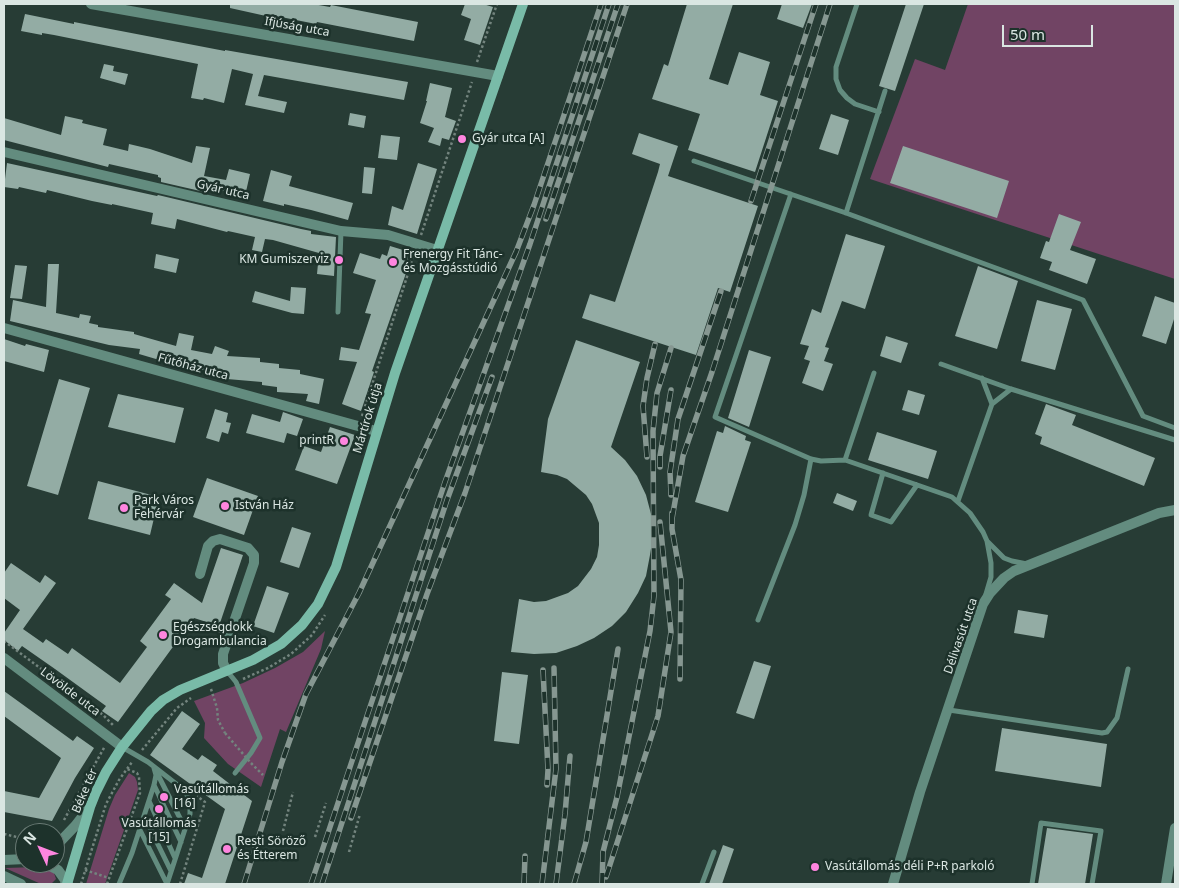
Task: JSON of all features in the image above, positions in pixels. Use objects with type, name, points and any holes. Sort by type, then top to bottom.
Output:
[{"type":"street","name":"Ifjúság utca","points":[[91,4],[498,76]]},
{"type":"street","name":"Mártírok útja","points":[[122,747],[151,711],[163,700],[180,690],[253,660],[281,644],[302,625],[318,604],[336,567],[376,431],[523,4]]},
{"type":"street","name":"Gyár utca","points":[[4,152],[341,231],[388,235],[437,250]]},
{"type":"street","name":"Fűtőház utca","points":[[4,328],[376,431]]},
{"type":"street","name":"Délivasút utca","points":[[894,884],[900,857],[920,792],[983,604],[993,589],[1014,571],[1159,513],[1175,510]]},
{"type":"street","points":[[200,574],[208,546],[213,541],[220,539],[248,548],[254,554],[254,563],[223,654],[223,663],[227,671]]},
{"type":"street","name":"Lövölde utca","points":[[4,658],[122,747]]},
{"type":"street","name":"Béke tér","points":[[67,884],[90,807],[106,772],[122,747]]},
{"type":"street","points":[[65,836],[90,807]]},
{"type":"street","points":[[1166,884],[1175,828]]},
{"type":"street","points":[[60,873],[67,884]]},
{"type":"street","points":[[4,876],[21,884]]},
{"type":"lane","points":[[857,4],[836,67],[836,79],[840,90],[847,98],[855,104],[878,112]]},
{"type":"lane","points":[[846,213],[885,91]]},
{"type":"lane","points":[[694,161],[846,213],[1083,300],[1143,416],[1175,428]]},
{"type":"lane","points":[[791,194],[715,417],[811,459],[821,461],[845,460],[952,497],[958,501],[978,523],[987,542],[991,563],[991,576],[983,604]]},
{"type":"lane","points":[[338,312],[341,231]]},
{"type":"lane","points":[[941,364],[1011,389],[1175,440]]},
{"type":"lane","points":[[845,460],[874,372]]},
{"type":"lane","points":[[982,378],[992,404]]},
{"type":"lane","points":[[958,501],[992,404],[1011,389]]},
{"type":"lane","points":[[758,620],[795,525],[804,495],[811,459]]},
{"type":"lane","points":[[883,473],[870,515],[891,522],[918,485]]},
{"type":"lane","points":[[987,542],[996,552],[1012,561],[1024,564],[1035,563]]},
{"type":"lane","points":[[949,710],[1102,734],[1107,732],[1117,718],[1128,669]]},
{"type":"lane","points":[[227,671],[236,682],[260,738],[235,773]]},
{"type":"lane","points":[[122,747],[137,755],[184,790],[192,806],[167,884]]},
{"type":"lane","points":[[119,884],[154,786],[156,775],[154,767]]},
{"type":"lane","points":[[154,767],[185,829]]},
{"type":"lane","points":[[154,786],[181,843]]},
{"type":"lane","points":[[149,801],[176,858]]},
{"type":"lane","points":[[144,816],[172,872]]},
{"type":"lane","points":[[1032,884],[1041,823],[1101,830],[1092,884]]},
{"type":"lane","points":[[140,829],[167,884]]},
{"type":"lane","points":[[702,884],[714,852]]},
{"type":"path","points":[[364,427],[362,417],[434,194],[470,93],[474,71],[497,4]]},
{"type":"path","points":[[4,642],[103,715],[115,727],[64,823]]},
{"type":"path","points":[[211,689],[217,708],[218,720],[225,732],[263,775]]},
{"type":"path","points":[[81,884],[106,804],[137,755],[177,708],[193,696]]},
{"type":"path","points":[[107,884],[140,793],[137,773],[127,769]]},
{"type":"path","points":[[283,831],[293,792]]},
{"type":"path","points":[[315,837],[326,803]]},
{"type":"path","points":[[350,852],[360,814]]},
{"type":"path","points":[[86,871],[109,878]]},
{"type":"shaded area","points":[[968,4],[1175,4],[1175,279],[870,179],[915,59],[945,70]]},
{"type":"shaded area","points":[[325,631],[321,649],[286,732],[280,729],[261,787],[228,764],[204,738],[205,723],[194,701],[243,683],[275,668],[303,652]]},
{"type":"shaded area","points":[[129,773],[135,777],[138,790],[105,884],[86,884],[109,809],[115,795]]},
{"type":"shaded area","points":[[5,868],[15,868],[15,872]]},
{"type":"shaded area","points":[[16,873],[54,873],[56,879],[51,884],[41,884]]},
{"type":"building","points":[[230,4],[313,4],[330,7],[331,5],[418,22],[414,41],[317,22],[316,24],[266,14],[266,16],[230,8]]},
{"type":"building","points":[[465,4],[483,4],[493,7],[480,45],[464,40],[471,19],[461,15]]},
{"type":"building","points":[[687,4],[733,4],[709,79],[728,85],[739,52],[770,62],[760,95],[778,101],[755,172],[688,150],[700,114],[652,99],[664,64],[668,66]]},
{"type":"building","points":[[782,4],[812,4],[803,28],[777,19]]},
{"type":"building","points":[[906,4],[924,4],[895,91],[879,86]]},
{"type":"building","points":[[25,14],[408,82],[404,100],[264,75],[258,96],[287,102],[284,113],[245,105],[253,74],[232,69],[224,103],[204,98],[203,100],[191,98],[198,64],[54,35],[21,31]]},
{"type":"building","points":[[104,64],[114,66],[113,71],[128,74],[125,85],[100,78]]},
{"type":"building","points":[[430,83],[452,88],[445,117],[456,121],[449,140],[442,138],[440,146],[428,142],[434,128],[420,123]]},
{"type":"building","points":[[350,113],[366,116],[364,128],[348,125]]},
{"type":"building","points":[[831,114],[849,120],[838,155],[819,149]]},
{"type":"building","points":[[65,116],[83,120],[82,123],[107,129],[103,145],[128,151],[129,144],[192,163],[196,146],[210,148],[204,176],[226,180],[229,169],[250,174],[245,196],[210,187],[209,193],[161,182],[161,178],[158,175],[109,164],[108,167],[4,140],[4,118],[61,135]]},
{"type":"building","points":[[639,133],[678,146],[668,176],[758,206],[730,292],[718,288],[696,355],[582,318],[590,294],[615,302],[658,172],[660,164],[632,154]]},
{"type":"building","points":[[381,135],[400,137],[397,160],[378,158]]},
{"type":"building","points":[[903,146],[1009,181],[997,218],[890,183]]},
{"type":"building","points":[[7,163],[158,195],[311,231],[311,234],[336,237],[334,276],[317,274],[319,253],[273,240],[265,239],[262,252],[252,250],[255,237],[177,219],[175,229],[151,224],[153,213],[47,190],[46,193],[19,187],[18,189],[4,187]]},
{"type":"building","points":[[418,163],[437,169],[417,234],[388,225],[392,206],[403,210]]},
{"type":"building","points":[[364,167],[375,168],[372,194],[362,193]]},
{"type":"building","points":[[271,170],[292,176],[289,186],[353,203],[348,220],[311,210],[263,201]]},
{"type":"building","points":[[1059,214],[1081,222],[1070,250],[1096,259],[1087,284],[1049,270],[1052,262],[1040,258],[1046,241],[1049,242]]},
{"type":"building","points":[[846,234],[885,246],[865,309],[842,301],[825,347],[829,348],[824,361],[833,364],[823,391],[802,383],[810,361],[804,359],[809,346],[800,344],[812,309],[821,313]]},
{"type":"building","points":[[390,246],[413,253],[372,371],[374,372],[361,411],[342,404],[357,362],[339,360],[341,347],[359,350],[371,314],[365,313],[376,280],[353,273],[360,253],[380,259],[382,254],[387,256]]},
{"type":"building","points":[[156,254],[179,259],[176,273],[154,268]]},
{"type":"building","points":[[48,264],[59,264],[56,313],[79,318],[80,314],[91,316],[89,323],[98,325],[98,327],[134,332],[134,334],[176,346],[179,333],[194,336],[191,350],[212,354],[215,346],[229,351],[227,356],[260,358],[260,362],[279,364],[279,368],[300,370],[300,374],[324,379],[319,404],[306,401],[308,394],[277,392],[277,387],[262,385],[262,382],[227,379],[207,371],[139,354],[140,349],[109,345],[10,321],[13,300],[46,307]]},
{"type":"building","points":[[15,265],[27,266],[22,299],[10,298]]},
{"type":"building","points":[[978,266],[1018,281],[997,349],[955,336]]},
{"type":"building","points":[[291,287],[306,288],[304,314],[292,313],[252,302],[255,291],[290,301]]},
{"type":"building","points":[[1155,296],[1175,303],[1175,316],[1166,344],[1142,336]]},
{"type":"building","points":[[1037,300],[1072,309],[1055,370],[1021,361]]},
{"type":"building","points":[[886,336],[908,343],[901,363],[880,356]]},
{"type":"building","points":[[4,339],[25,346],[26,344],[49,350],[44,372],[4,361]]},
{"type":"building","points":[[576,340],[640,362],[611,447],[625,460],[637,476],[646,495],[651,514],[653,536],[646,576],[626,612],[612,626],[594,638],[556,653],[511,652],[519,599],[534,602],[546,601],[568,593],[578,586],[591,569],[597,557],[599,523],[592,504],[586,495],[567,479],[541,472],[548,419]]},
{"type":"building","points":[[749,350],[771,357],[749,427],[728,418]]},
{"type":"building","points":[[59,379],[90,388],[58,495],[27,486]]},
{"type":"building","points":[[908,390],[925,395],[919,415],[902,410]]},
{"type":"building","points":[[118,394],[184,408],[175,443],[108,427]]},
{"type":"building","points":[[1046,404],[1076,415],[1072,425],[1155,458],[1144,486],[1040,444],[1042,437],[1035,434]]},
{"type":"building","points":[[215,409],[228,413],[226,422],[231,423],[228,434],[222,432],[219,442],[206,438]]},
{"type":"building","points":[[283,412],[303,419],[297,436],[287,433],[284,443],[246,433],[252,414],[280,422]]},
{"type":"building","points":[[725,426],[746,436],[745,440],[751,442],[728,512],[695,502],[717,431],[723,433]]},
{"type":"building","points":[[330,427],[355,435],[337,484],[295,470],[304,446],[321,452]]},
{"type":"building","points":[[877,432],[937,451],[928,479],[868,460]]},
{"type":"building","name":"István Ház","points":[[207,478],[258,496],[244,535],[193,517]]},
{"type":"building","name":"Park Város Fehérvár","points":[[98,481],[159,497],[150,535],[88,519]]},
{"type":"building","points":[[837,493],[857,501],[853,511],[833,503]]},
{"type":"building","points":[[292,527],[311,533],[299,568],[280,562]]},
{"type":"building","points":[[221,548],[243,555],[219,626],[194,618],[118,722],[102,711],[106,706],[55,669],[22,646],[18,651],[4,640],[4,633],[20,610],[4,598],[4,573],[11,563],[40,583],[45,575],[56,583],[23,629],[43,643],[46,639],[68,654],[72,648],[120,683],[147,647],[140,641],[171,599],[165,595],[174,583],[202,603]]},
{"type":"building","points":[[267,586],[289,593],[274,633],[253,626]]},
{"type":"building","points":[[1018,610],[1048,615],[1044,638],[1014,633]]},
{"type":"building","points":[[754,661],[771,666],[754,719],[736,713]]},
{"type":"building","points":[[502,672],[528,675],[519,744],[494,741]]},
{"type":"building","points":[[4,691],[73,741],[77,736],[94,748],[75,778],[52,821],[4,812],[4,791],[39,798],[61,758],[4,716]]},
{"type":"building","points":[[182,711],[200,724],[182,749],[198,760],[202,755],[217,765],[213,771],[252,801],[225,884],[184,884],[188,873],[202,878],[225,809],[150,755]]},
{"type":"building","points":[[1002,728],[1107,744],[1101,787],[995,771]]},
{"type":"building","points":[[1047,828],[1093,834],[1085,884],[1038,884]]},
{"type":"building","points":[[723,845],[734,849],[722,884],[709,884]]},
{"type":"railway","points":[[244,884],[282,762],[306,694],[359,593],[516,252],[534,205],[601,4]]},
{"type":"railway","points":[[311,884],[445,482],[530,244],[609,4]]},
{"type":"railway","points":[[546,219],[618,4]]},
{"type":"railway","points":[[351,818],[427,594],[465,493],[627,4]]},
{"type":"railway","points":[[751,201],[816,4]]},
{"type":"railway","points":[[672,519],[683,456],[712,372],[830,4]]},
{"type":"railway","points":[[671,495],[670,472],[678,419],[721,291]]},
{"type":"railway","points":[[647,457],[643,406],[655,344]]},
{"type":"railway","points":[[602,884],[603,852],[617,797],[650,631],[654,596],[653,431],[657,393],[671,348]]},
{"type":"railway","points":[[322,884],[447,500],[492,377]]},
{"type":"railway","points":[[660,467],[660,456],[671,390]]},
{"type":"railway","points":[[672,513],[672,529],[681,580],[680,679]]},
{"type":"railway","points":[[606,877],[658,716],[671,632],[660,522]]},
{"type":"railway","points":[[574,884],[586,842],[618,649]]},
{"type":"railway","points":[[542,884],[556,769],[554,668]]},
{"type":"railway","points":[[543,670],[548,770],[547,785]]},
{"type":"railway","points":[[556,884],[570,756]]},
{"type":"railway","points":[[524,884],[525,856]]},
{"type":"place","name":"Gyár utca [A]","points":[[462,139]]},
{"type":"place","name":"KM Gumiszerviz","points":[[339,260]]},
{"type":"place","name":"Frenergy Fit Tánc- és Mozgásstúdió","points":[[393,262]]},
{"type":"place","name":"printR","points":[[344,441]]},
{"type":"place","name":"István Ház","points":[[225,506]]},
{"type":"place","name":"Park Város Fehérvár","points":[[124,508]]},
{"type":"place","name":"Egészségdokk Drogambulancia","points":[[163,635]]},
{"type":"place","name":"Vasútállomás [16]","points":[[164,797]]},
{"type":"place","name":"Vasútállomás [15]","points":[[159,809]]},
{"type":"place","name":"Resti Söröző és Étterem","points":[[227,849]]},
{"type":"place","name":"Vasútállomás déli P+R parkoló","points":[[815,867]]}]
